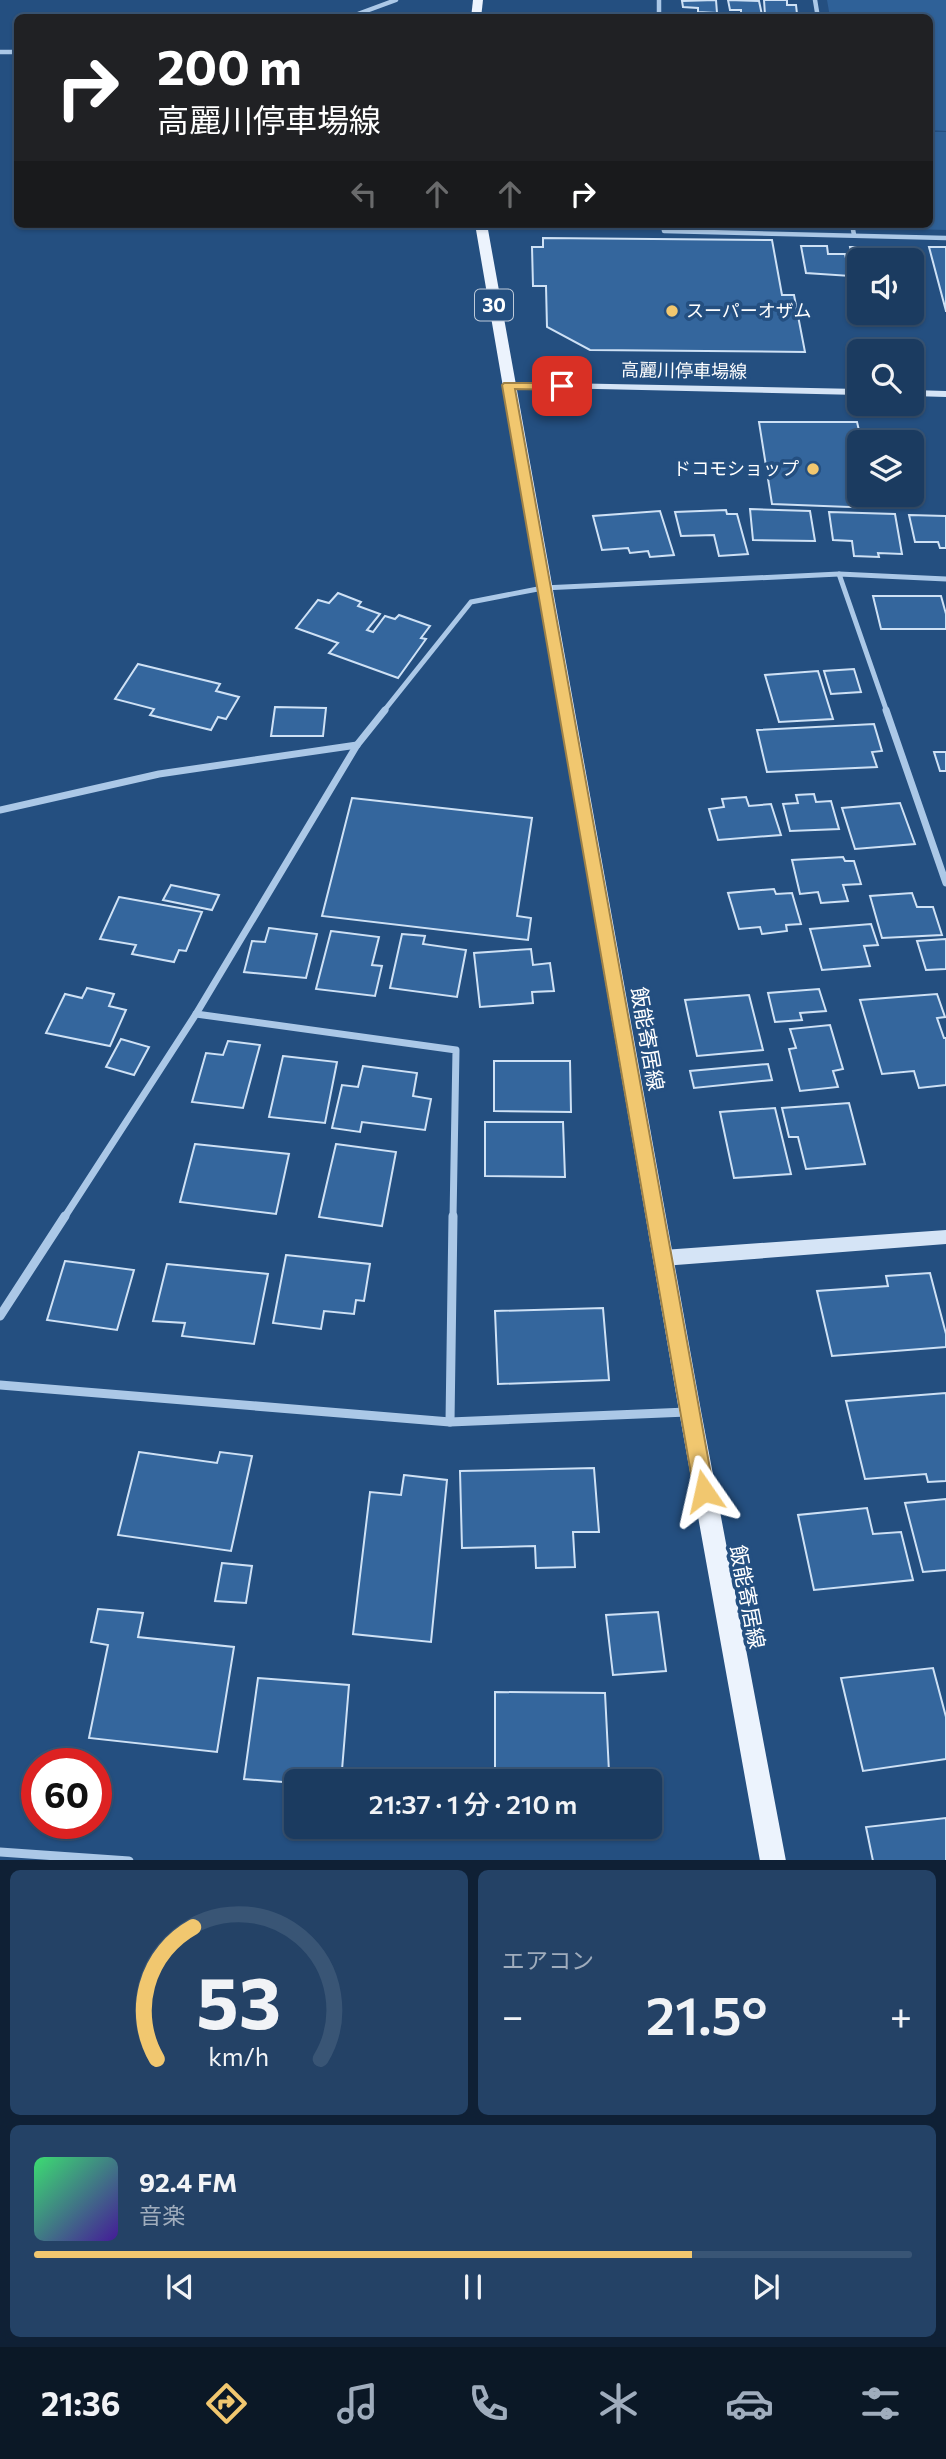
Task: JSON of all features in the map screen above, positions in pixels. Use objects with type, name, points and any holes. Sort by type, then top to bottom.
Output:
[{"type":"main road","name":"飯能寄居線","points":[[482,228],[690,1411],[774,1860]]},
{"type":"main road","name":"高麗川停車場線","points":[[508,385],[847,392]]},
{"type":"main road","points":[[924,394],[946,394]]},
{"type":"main road","points":[[663,1258],[946,1237]]},
{"type":"street","points":[[357,14],[396,0]]},
{"type":"street","points":[[664,228],[664,231],[946,238]]},
{"type":"street","points":[[853,228],[854,235]]},
{"type":"street","points":[[839,574],[946,883]]},
{"type":"street","points":[[0,1316],[197,1014],[357,745],[471,602],[543,588],[839,574],[946,579]]},
{"type":"street","points":[[0,810],[159,774],[357,745]]},
{"type":"street","points":[[197,1014],[456,1050],[450,1422]]},
{"type":"street","points":[[0,1385],[450,1422],[690,1411]]},
{"type":"street","points":[[0,1852],[129,1860]]},
{"type":"shaded area","points":[[827,0],[946,0],[946,131],[933,130],[933,14],[829,14]]},
{"type":"shaded area","points":[[933,132],[946,132],[946,230],[877,228],[933,228]]},
{"type":"building","points":[[716,0],[717,13],[698,12],[698,8],[683,7],[682,1]]},
{"type":"building","points":[[728,0],[759,1],[762,14],[741,14],[741,10],[730,10]]},
{"type":"building","points":[[764,0],[787,0],[787,5],[796,5],[797,14],[765,14]]},
{"type":"building","name":"スーパーオザム","points":[[543,238],[772,240],[782,295],[794,295],[805,352],[590,350],[547,327],[546,286],[533,286],[532,247],[543,247]]},
{"type":"building","points":[[801,246],[827,246],[828,254],[845,254],[847,276],[806,273]]},
{"type":"building","points":[[929,247],[946,247],[946,311]]},
{"type":"building","name":"ドコモショップ","points":[[759,422],[857,422],[859,430],[847,430],[847,507],[772,504]]},
{"type":"building","points":[[750,509],[810,511],[815,541],[753,540]]},
{"type":"building","points":[[726,510],[727,514],[737,514],[748,554],[719,556],[714,535],[681,536],[675,512]]},
{"type":"building","points":[[660,511],[674,555],[650,557],[648,551],[630,553],[628,548],[602,550],[593,516]]},
{"type":"building","points":[[829,512],[895,514],[902,554],[854,556],[852,541],[833,540]]},
{"type":"building","points":[[909,515],[946,516],[946,548],[940,548],[938,542],[915,542]]},
{"type":"building","points":[[338,593],[361,602],[358,606],[380,614],[367,630],[373,632],[385,616],[395,619],[399,615],[430,626],[421,638],[426,639],[398,678],[329,653],[338,643],[296,628],[318,600],[329,603]]},
{"type":"building","points":[[873,596],[941,596],[946,614],[946,629],[881,629]]},
{"type":"building","points":[[138,664],[220,684],[216,691],[239,697],[226,719],[218,717],[211,730],[150,715],[154,709],[115,699]]},
{"type":"building","points":[[854,669],[861,692],[831,694],[824,671]]},
{"type":"building","points":[[818,671],[833,719],[779,722],[765,675]]},
{"type":"building","points":[[275,707],[326,708],[323,736],[271,736]]},
{"type":"building","points":[[874,724],[882,751],[872,752],[877,767],[767,772],[757,730]]},
{"type":"building","points":[[934,752],[946,752],[946,771],[940,771]]},
{"type":"building","points":[[814,794],[816,802],[831,801],[839,829],[790,831],[783,804],[798,803],[796,795]]},
{"type":"building","points":[[746,797],[749,806],[771,804],[781,835],[718,840],[709,809],[724,807],[722,799]]},
{"type":"building","points":[[352,798],[532,818],[517,916],[531,918],[528,940],[322,916]]},
{"type":"building","points":[[900,803],[915,844],[855,849],[842,808]]},
{"type":"building","points":[[843,857],[845,861],[854,861],[861,884],[843,885],[848,901],[821,903],[818,892],[800,894],[792,860]]},
{"type":"building","points":[[171,885],[219,895],[212,910],[163,900]]},
{"type":"building","points":[[774,889],[776,894],[792,893],[801,924],[786,925],[787,931],[762,934],[760,927],[739,929],[728,893]]},
{"type":"building","points":[[912,893],[917,907],[933,907],[942,935],[882,938],[870,896]]},
{"type":"building","points":[[119,897],[202,912],[186,951],[179,950],[174,962],[132,954],[136,945],[100,939]]},
{"type":"building","points":[[871,924],[878,945],[864,946],[870,966],[822,970],[810,929]]},
{"type":"building","points":[[269,928],[317,934],[306,978],[244,972],[252,941],[265,942]]},
{"type":"building","points":[[331,931],[379,937],[372,965],[382,966],[375,996],[316,989]]},
{"type":"building","points":[[402,934],[425,936],[423,944],[466,950],[457,997],[390,988]]},
{"type":"building","points":[[946,939],[946,969],[926,970],[917,941]]},
{"type":"building","points":[[531,949],[533,965],[550,963],[554,991],[532,992],[533,1003],[480,1007],[474,953]]},
{"type":"building","points":[[87,988],[114,994],[109,1006],[126,1010],[110,1046],[46,1033],[65,994],[82,998]]},
{"type":"building","points":[[819,989],[826,1011],[800,1013],[802,1020],[775,1022],[768,993]]},
{"type":"building","points":[[937,994],[945,1017],[937,1018],[946,1038],[946,1085],[919,1088],[914,1071],[882,1074],[860,1000]]},
{"type":"building","points":[[749,995],[763,1050],[697,1056],[685,1000]]},
{"type":"building","points":[[830,1025],[843,1069],[833,1071],[838,1087],[800,1091],[789,1049],[796,1048],[790,1029]]},
{"type":"building","points":[[121,1039],[149,1047],[134,1075],[106,1067]]},
{"type":"building","points":[[228,1041],[260,1045],[243,1108],[192,1102],[206,1053],[223,1055]]},
{"type":"building","points":[[283,1056],[337,1062],[325,1123],[269,1117]]},
{"type":"building","points":[[494,1061],[570,1061],[571,1112],[494,1111]]},
{"type":"building","points":[[768,1064],[772,1080],[694,1088],[690,1071]]},
{"type":"building","points":[[363,1066],[417,1073],[413,1096],[431,1099],[425,1130],[362,1122],[360,1132],[332,1128],[342,1085],[358,1087]]},
{"type":"building","points":[[849,1103],[865,1164],[806,1169],[798,1137],[789,1137],[782,1108]]},
{"type":"building","points":[[775,1108],[791,1174],[734,1178],[720,1112]]},
{"type":"building","points":[[485,1122],[563,1122],[565,1177],[485,1176]]},
{"type":"building","points":[[195,1144],[289,1154],[276,1214],[180,1202]]},
{"type":"building","points":[[336,1144],[396,1152],[382,1226],[319,1217]]},
{"type":"building","points":[[286,1255],[370,1264],[364,1301],[356,1300],[354,1314],[324,1311],[321,1329],[273,1323]]},
{"type":"building","points":[[65,1261],[134,1270],[117,1330],[47,1320]]},
{"type":"building","points":[[167,1264],[268,1274],[254,1344],[182,1336],[185,1323],[153,1321]]},
{"type":"building","points":[[930,1273],[946,1334],[946,1347],[832,1356],[817,1291],[888,1286],[886,1276]]},
{"type":"building","points":[[603,1308],[609,1380],[498,1384],[495,1311]]},
{"type":"building","points":[[946,1393],[946,1481],[928,1482],[926,1474],[865,1479],[846,1401]]},
{"type":"building","points":[[139,1452],[217,1463],[220,1452],[252,1456],[231,1551],[118,1535]]},
{"type":"building","points":[[594,1468],[599,1532],[573,1532],[575,1567],[536,1568],[535,1546],[462,1548],[460,1471]]},
{"type":"building","points":[[404,1475],[447,1480],[431,1642],[353,1634],[370,1492],[401,1495]]},
{"type":"building","points":[[946,1499],[946,1570],[923,1572],[905,1503]]},
{"type":"building","points":[[867,1508],[873,1534],[901,1532],[913,1580],[814,1590],[798,1515]]},
{"type":"building","points":[[222,1563],[252,1566],[246,1603],[215,1601]]},
{"type":"building","points":[[98,1609],[143,1613],[138,1637],[234,1647],[217,1752],[89,1738],[108,1645],[91,1642]]},
{"type":"building","points":[[658,1612],[666,1671],[613,1675],[606,1615]]},
{"type":"building","points":[[933,1668],[946,1717],[946,1759],[863,1771],[841,1678]]},
{"type":"building","points":[[258,1678],[349,1685],[342,1769],[284,1769],[284,1782],[244,1779]]},
{"type":"building","points":[[495,1692],[605,1693],[609,1769],[495,1769]]},
{"type":"building","points":[[946,1818],[946,1860],[873,1860],[866,1827]]},
{"type":"place","name":"スーパーオザム","points":[[672,311]]},
{"type":"place","name":"ドコモショップ","points":[[813,469]]},
{"type":"route","points":[[562,386],[508,385],[704,1491]]}]
